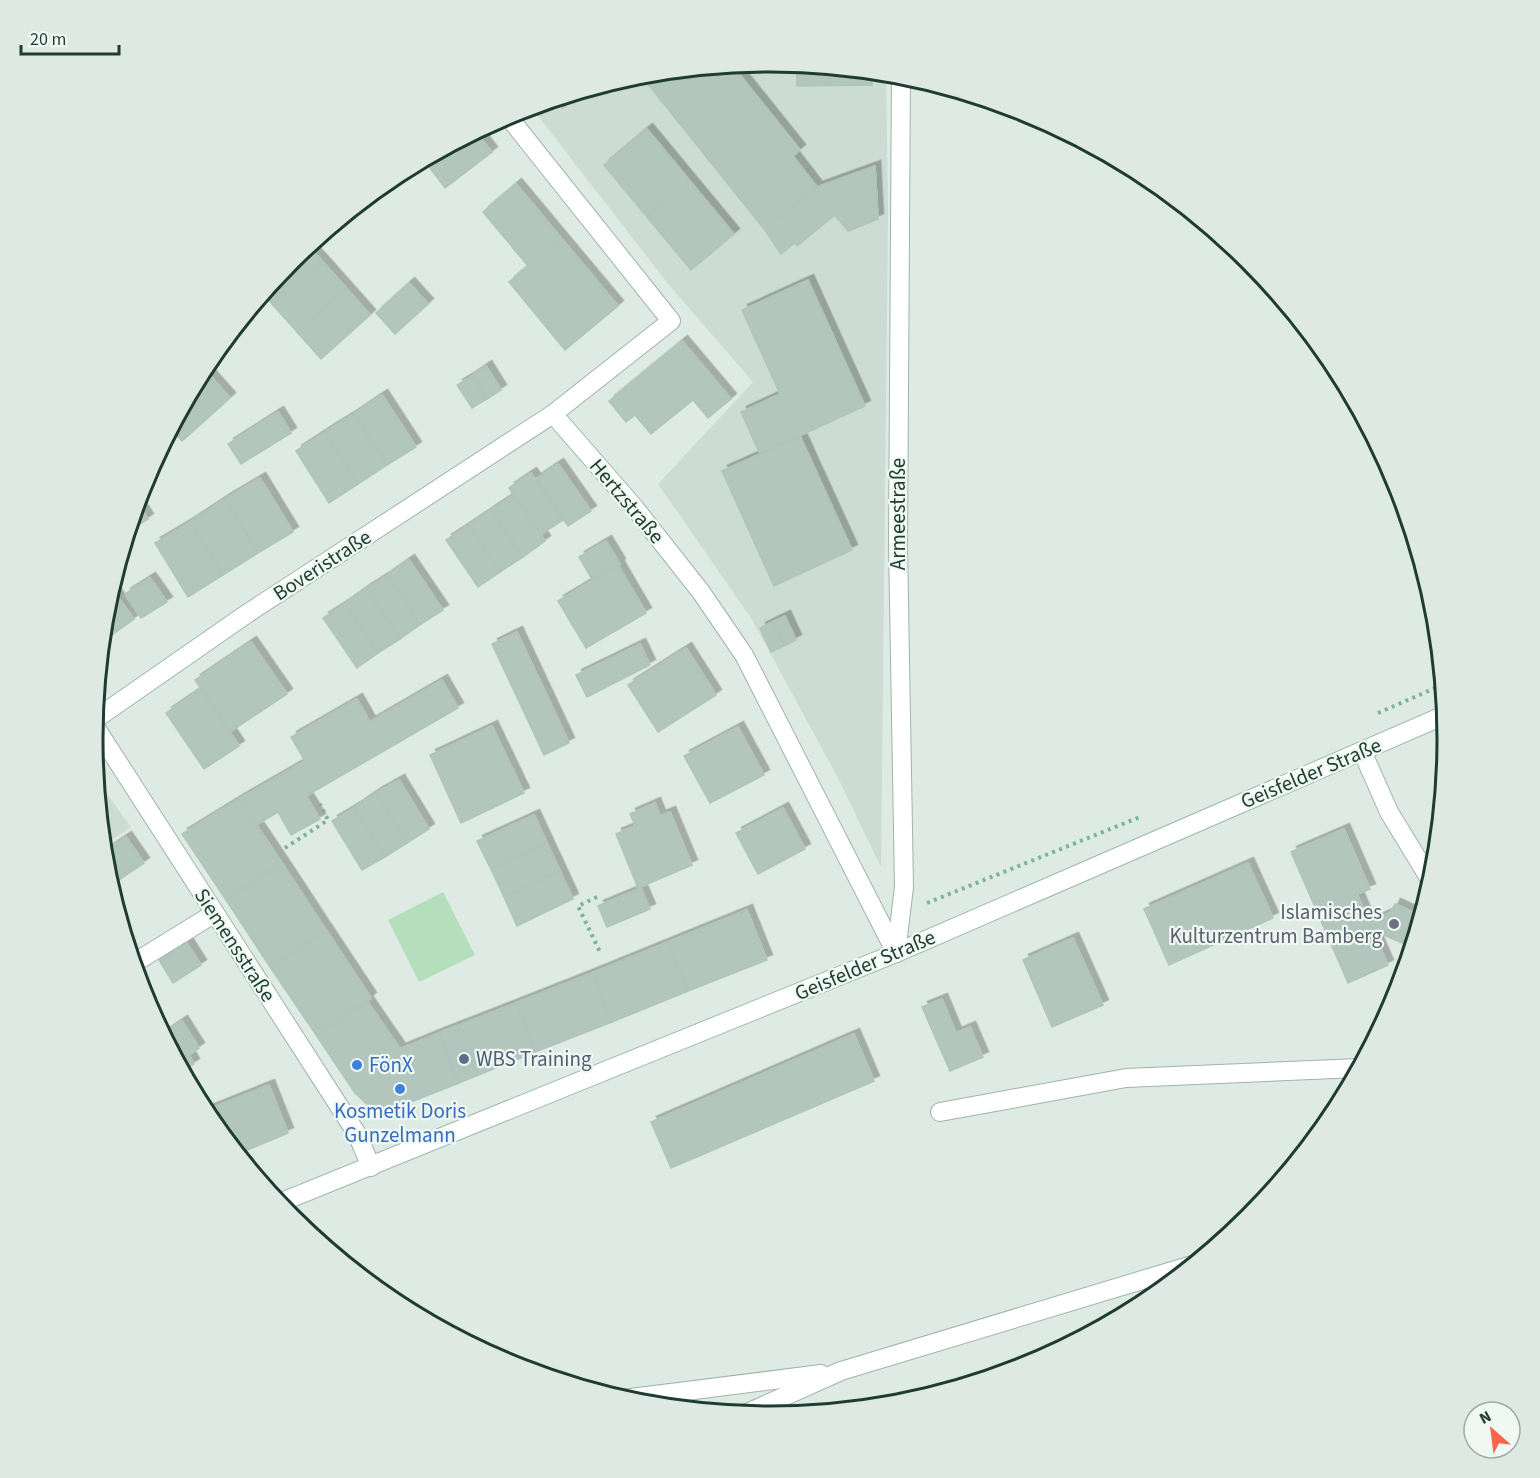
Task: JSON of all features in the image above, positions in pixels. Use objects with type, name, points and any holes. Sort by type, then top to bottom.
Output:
[{"type":"street","name":"Armeestraße","points":[[896,953],[904,887],[897,340],[901,85]]},
{"type":"street","points":[[514,124],[671,321],[553,414]]},
{"type":"street","name":"Boveristraße","points":[[104,716],[248,613],[553,414]]},
{"type":"street","name":"Hertzstraße","points":[[553,414],[634,507],[701,591],[744,655],[896,953]]},
{"type":"street","name":"Geisfelder Straße","points":[[288,1200],[896,953],[1437,719]]},
{"type":"street","name":"Siemensstraße","points":[[103,737],[357,1134],[371,1167]]},
{"type":"street","points":[[1362,751],[1389,812],[1424,869]]},
{"type":"street","points":[[140,959],[215,913]]},
{"type":"street","points":[[940,1112],[1126,1078],[1350,1068]]},
{"type":"street","points":[[763,1406],[841,1371],[1172,1271]]},
{"type":"street","points":[[653,1395],[841,1371]]},
{"type":"path","points":[[1368,718],[1435,688]]},
{"type":"path","points":[[285,848],[328,820],[320,804]]},
{"type":"path","points":[[901,913],[1142,816]]},
{"type":"path","points":[[597,897],[578,906],[600,952]]},
{"type":"shaded area","points":[[726,73],[814,73],[886,83],[888,216],[881,867],[838,778],[751,618],[658,484],[753,382],[669,285],[537,114],[597,95],[640,85]]},
{"type":"shaded area","points":[[105,791],[131,827],[111,840]]},
{"type":"green space","points":[[443,892],[475,955],[419,982],[388,920]]},
{"type":"building","points":[[738,73],[800,150],[793,156],[817,187],[764,229],[648,84]]},
{"type":"building","points":[[797,73],[872,80],[872,85],[797,86]]},
{"type":"building","points":[[647,129],[690,181],[647,217],[604,165]]},
{"type":"building","points":[[481,138],[492,152],[445,188],[428,166]]},
{"type":"building","points":[[875,166],[878,219],[848,231],[835,215],[797,246],[795,243],[781,254],[764,229],[817,187]]},
{"type":"building","points":[[690,181],[734,234],[691,270],[647,217]]},
{"type":"building","points":[[516,184],[561,238],[528,266],[483,212]]},
{"type":"building","points":[[561,238],[618,306],[565,350],[509,282]]},
{"type":"building","points":[[314,252],[322,261],[273,305],[268,300]]},
{"type":"building","points":[[322,261],[346,288],[297,332],[273,305]]},
{"type":"building","points":[[808,280],[865,406],[760,454],[741,412],[780,394],[742,310]]},
{"type":"building","points":[[409,283],[428,304],[395,334],[376,313]]},
{"type":"building","points":[[346,288],[370,315],[321,359],[297,332]]},
{"type":"building","points":[[682,341],[731,399],[708,418],[693,400],[651,434],[635,415],[626,422],[609,401]]},
{"type":"building","points":[[486,366],[501,390],[487,399],[472,376]]},
{"type":"building","points":[[210,376],[230,398],[182,441],[177,435]]},
{"type":"building","points":[[472,376],[487,399],[472,408],[457,385]]},
{"type":"building","points":[[382,395],[416,447],[387,465],[354,414]]},
{"type":"building","points":[[278,412],[291,433],[241,464],[228,444]]},
{"type":"building","points":[[354,414],[387,465],[358,484],[325,432]]},
{"type":"building","points":[[325,432],[358,484],[329,503],[296,451]]},
{"type":"building","points":[[800,436],[852,550],[774,586],[722,471]]},
{"type":"building","points":[[558,464],[591,511],[568,526],[536,479]]},
{"type":"building","points":[[531,473],[563,520],[540,535],[509,488]]},
{"type":"building","points":[[260,478],[293,532],[258,553],[225,499]]},
{"type":"building","points":[[514,495],[545,541],[523,557],[491,510]]},
{"type":"building","points":[[225,499],[258,553],[223,575],[190,522]]},
{"type":"building","points":[[491,510],[523,557],[500,572],[469,525]]},
{"type":"building","points":[[143,512],[148,519],[138,526]]},
{"type":"building","points":[[190,522],[223,575],[188,597],[155,543]]},
{"type":"building","points":[[469,525],[500,572],[478,587],[446,540]]},
{"type":"building","points":[[606,541],[620,564],[593,581],[579,557]]},
{"type":"building","points":[[409,560],[443,610],[421,624],[388,575]]},
{"type":"building","points":[[618,565],[646,613],[586,648],[558,601]]},
{"type":"building","points":[[388,575],[421,624],[400,639],[366,589]]},
{"type":"building","points":[[150,578],[167,602],[141,618],[125,594]]},
{"type":"building","points":[[366,589],[400,639],[378,653],[345,604]]},
{"type":"building","points":[[119,598],[134,619],[112,635]]},
{"type":"building","points":[[345,604],[378,653],[357,668],[323,618]]},
{"type":"building","points":[[785,616],[796,640],[784,646],[772,622]]},
{"type":"building","points":[[772,622],[784,646],[771,652],[760,628]]},
{"type":"building","points":[[517,632],[569,743],[544,755],[492,644]]},
{"type":"building","points":[[251,642],[287,694],[230,732],[195,680]]},
{"type":"building","points":[[640,644],[650,665],[587,697],[576,675]]},
{"type":"building","points":[[686,648],[716,695],[658,732],[628,685]]},
{"type":"building","points":[[442,680],[458,708],[306,796],[320,819],[291,835],[278,812],[256,825],[239,799],[305,761],[291,737],[357,699],[370,722]]},
{"type":"building","points":[[201,689],[239,746],[204,769],[166,713]]},
{"type":"building","points":[[492,726],[524,793],[461,823],[430,755]]},
{"type":"building","points":[[738,727],[764,775],[710,803],[684,756]]},
{"type":"building","points":[[399,780],[429,829],[407,843],[376,793]]},
{"type":"building","points":[[376,793],[407,843],[385,857],[354,808]]},
{"type":"building","points":[[239,799],[282,863],[226,900],[182,834]]},
{"type":"building","points":[[655,803],[660,816],[670,812],[692,865],[638,888],[616,834],[635,826],[630,814]]},
{"type":"building","points":[[354,808],[385,857],[362,870],[332,821]]},
{"type":"building","points":[[783,808],[805,849],[758,874],[736,833]]},
{"type":"building","points":[[534,815],[547,843],[491,869],[477,841]]},
{"type":"building","points":[[1344,829],[1370,889],[1357,894],[1388,965],[1348,983],[1291,852]]},
{"type":"building","points":[[126,837],[144,863],[119,880],[112,846]]},
{"type":"building","points":[[547,843],[560,871],[504,897],[491,869]]},
{"type":"building","points":[[282,863],[326,930],[270,967],[226,900]]},
{"type":"building","points":[[1248,863],[1273,918],[1169,965],[1144,909]]},
{"type":"building","points":[[560,871],[573,899],[517,926],[504,897]]},
{"type":"building","points":[[641,888],[650,909],[607,927],[598,906]]},
{"type":"building","name":"Islamisches Kulturzentrum Bamberg","points":[[1395,904],[1414,913],[1405,944],[1377,932],[1372,927],[1370,922],[1391,912]]},
{"type":"building","points":[[747,910],[767,960],[688,991],[668,942]]},
{"type":"building","points":[[326,930],[371,998],[316,1035],[270,967]]},
{"type":"building","points":[[1073,938],[1103,1005],[1052,1027],[1023,960]]},
{"type":"building","points":[[668,942],[688,991],[612,1022],[592,973]]},
{"type":"building","points":[[187,943],[201,965],[173,983],[159,960]]},
{"type":"building","points":[[592,973],[612,1022],[535,1052],[516,1003]]},
{"type":"building","points":[[942,999],[956,1033],[970,1027],[983,1057],[950,1071],[922,1007]]},
{"type":"building","points":[[367,1001],[400,1049],[439,1033],[459,1083],[393,1109],[371,1108],[355,1093],[316,1035]]},
{"type":"building","points":[[516,1003],[535,1052],[459,1083],[439,1033]]},
{"type":"building","points":[[182,1021],[199,1048],[189,1055],[194,1064],[189,1067],[172,1034],[170,1029]]},
{"type":"building","points":[[854,1034],[874,1081],[671,1168],[651,1122]]},
{"type":"building","points":[[269,1085],[288,1133],[246,1151],[213,1107]]},
{"type":"place","name":"Islamisches Kulturzentrum Bamberg","points":[[1394,924]]},
{"type":"place","name":"WBS Training","points":[[464,1059]]},
{"type":"place","name":"FönX","points":[[357,1065]]},
{"type":"place","name":"Kosmetik Doris Gunzelmann","points":[[400,1089]]}]
